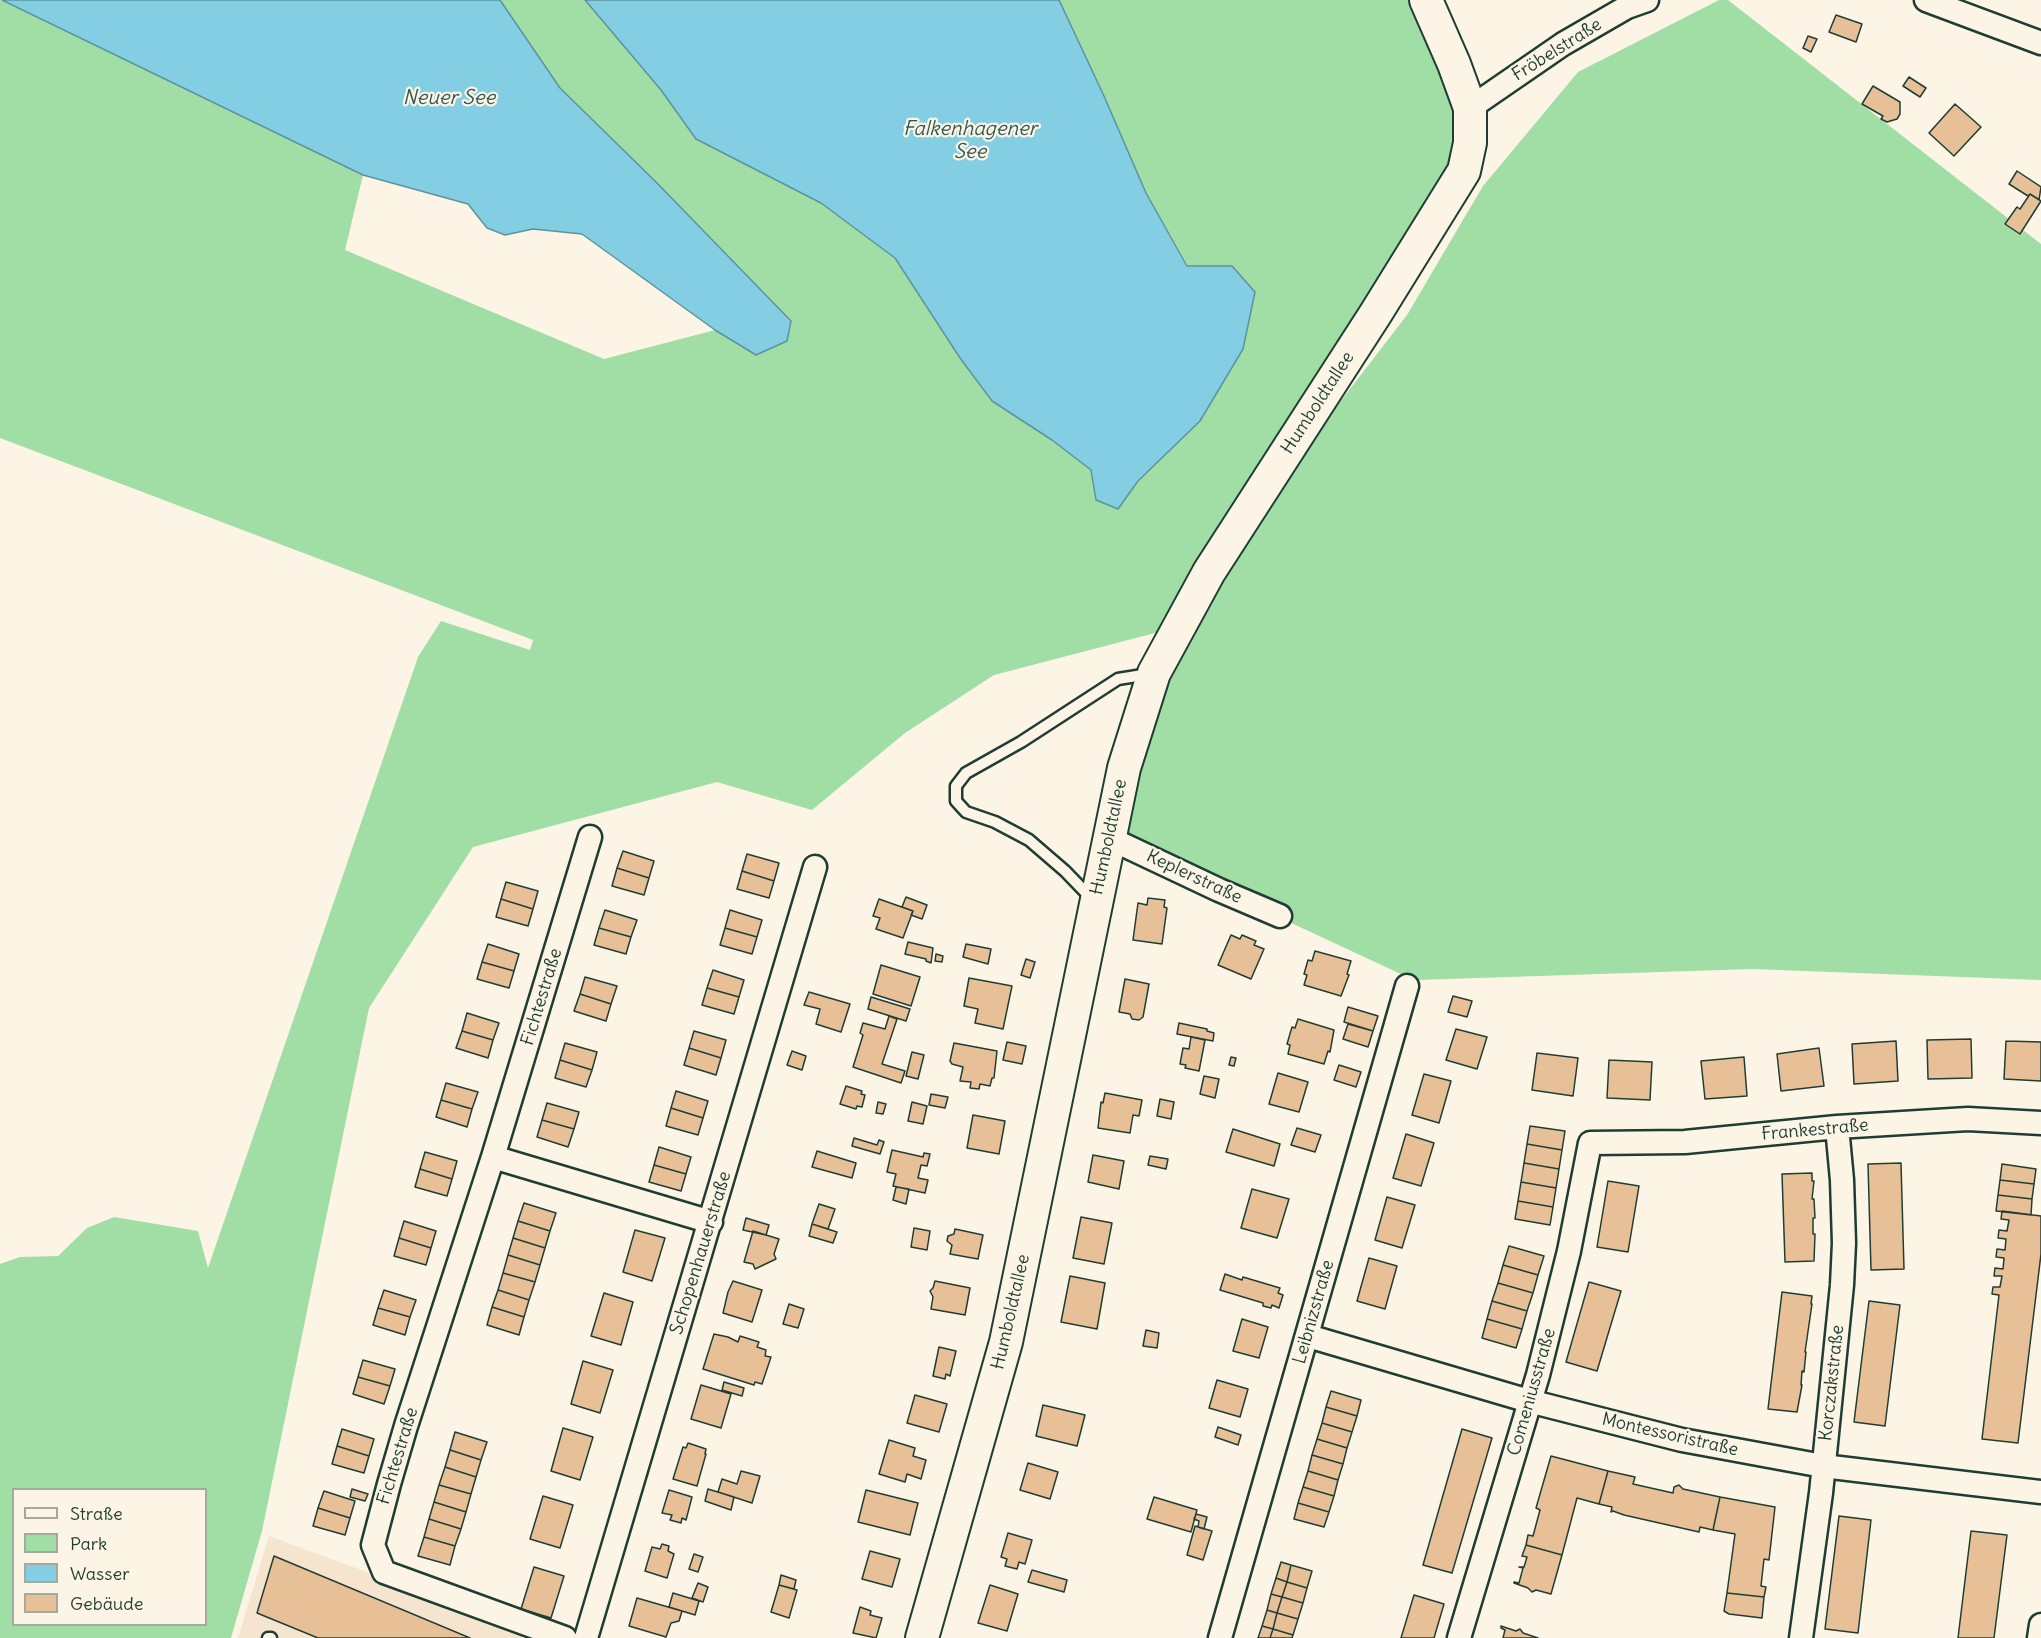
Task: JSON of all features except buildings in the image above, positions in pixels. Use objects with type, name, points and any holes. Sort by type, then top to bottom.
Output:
[{"type":"street","name":"Humboldtallee","points":[[922,1638],[1006,1342],[1124,768],[1154,673],[1209,572],[1376,313],[1464,171],[1470,143],[1470,108],[1426,0]]},
{"type":"street","name":"Fröbelstraße","points":[[1470,108],[1563,44],[1627,7],[1647,0]]},
{"type":"street","points":[[1926,0],[2041,43]]},
{"type":"street","name":"Fichtestraße","points":[[565,1638],[384,1572],[373,1545],[400,1445],[493,1157],[590,837]]},
{"type":"street","name":"Keplerstraße","points":[[1109,838],[1280,916]]},
{"type":"street","name":"Schopenhauerstraße","points":[[586,1638],[815,867]]},
{"type":"street","name":"Leibnizstraße","points":[[1220,1638],[1407,986]]},
{"type":"street","name":"Frankestraße","points":[[1590,1143],[1685,1142],[1837,1127],[1968,1119],[2041,1124]]},
{"type":"street","name":"Korczakstraße","points":[[1801,1638],[1823,1466],[1842,1285],[1844,1243],[1837,1127]]},
{"type":"street","name":"Comeniusstraße","points":[[1459,1638],[1529,1401],[1569,1251],[1590,1143]]},
{"type":"street","points":[[493,1157],[711,1222]]},
{"type":"street","name":"Montessoristraße","points":[[1308,1336],[1529,1401],[1682,1440],[1823,1466],[2041,1492]]},
{"type":"street","points":[[2039,1638],[2041,1625]]},
{"type":"lane","points":[[1096,902],[1029,840],[995,822],[966,812],[956,801],[956,786],[966,772],[1021,742],[1118,679],[1154,673]]},
{"type":"shaded area","points":[[269,1536],[546,1638],[238,1638]]},
{"type":"green space","points":[[0,0],[18,6],[363,175],[345,250],[604,359],[715,330],[756,354],[791,321],[656,182],[560,88],[500,0],[585,0],[661,90],[696,139],[821,203],[895,258],[991,401],[1052,440],[1091,470],[1096,500],[1118,509],[1138,481],[1200,420],[1243,349],[1232,266],[1188,266],[1146,193],[1059,0],[1442,0],[1470,143],[1215,564],[1407,315],[1483,186],[1578,72],[1719,0],[1728,0],[2041,244],[2041,980],[1752,969],[1417,980],[1109,838],[1178,627],[994,675],[905,733],[812,810],[717,782],[473,847],[369,1008],[262,1531],[231,1638],[0,1638],[0,1264],[20,1257],[58,1256],[87,1228],[114,1217],[198,1231],[208,1268],[418,657],[441,621],[530,650],[533,640],[0,438]]},
{"type":"water","name":"Neuer See","points":[[2,0],[500,0],[560,88],[656,182],[791,321],[787,341],[756,355],[715,330],[582,234],[533,229],[505,235],[487,228],[468,204],[363,175]]},
{"type":"water","name":"Falkenhagener See","points":[[585,0],[1059,0],[1146,193],[1187,266],[1232,266],[1255,292],[1243,349],[1200,421],[1138,481],[1118,509],[1096,500],[1091,470],[1052,440],[992,401],[960,358],[895,258],[821,203],[696,139],[661,90]]}]
